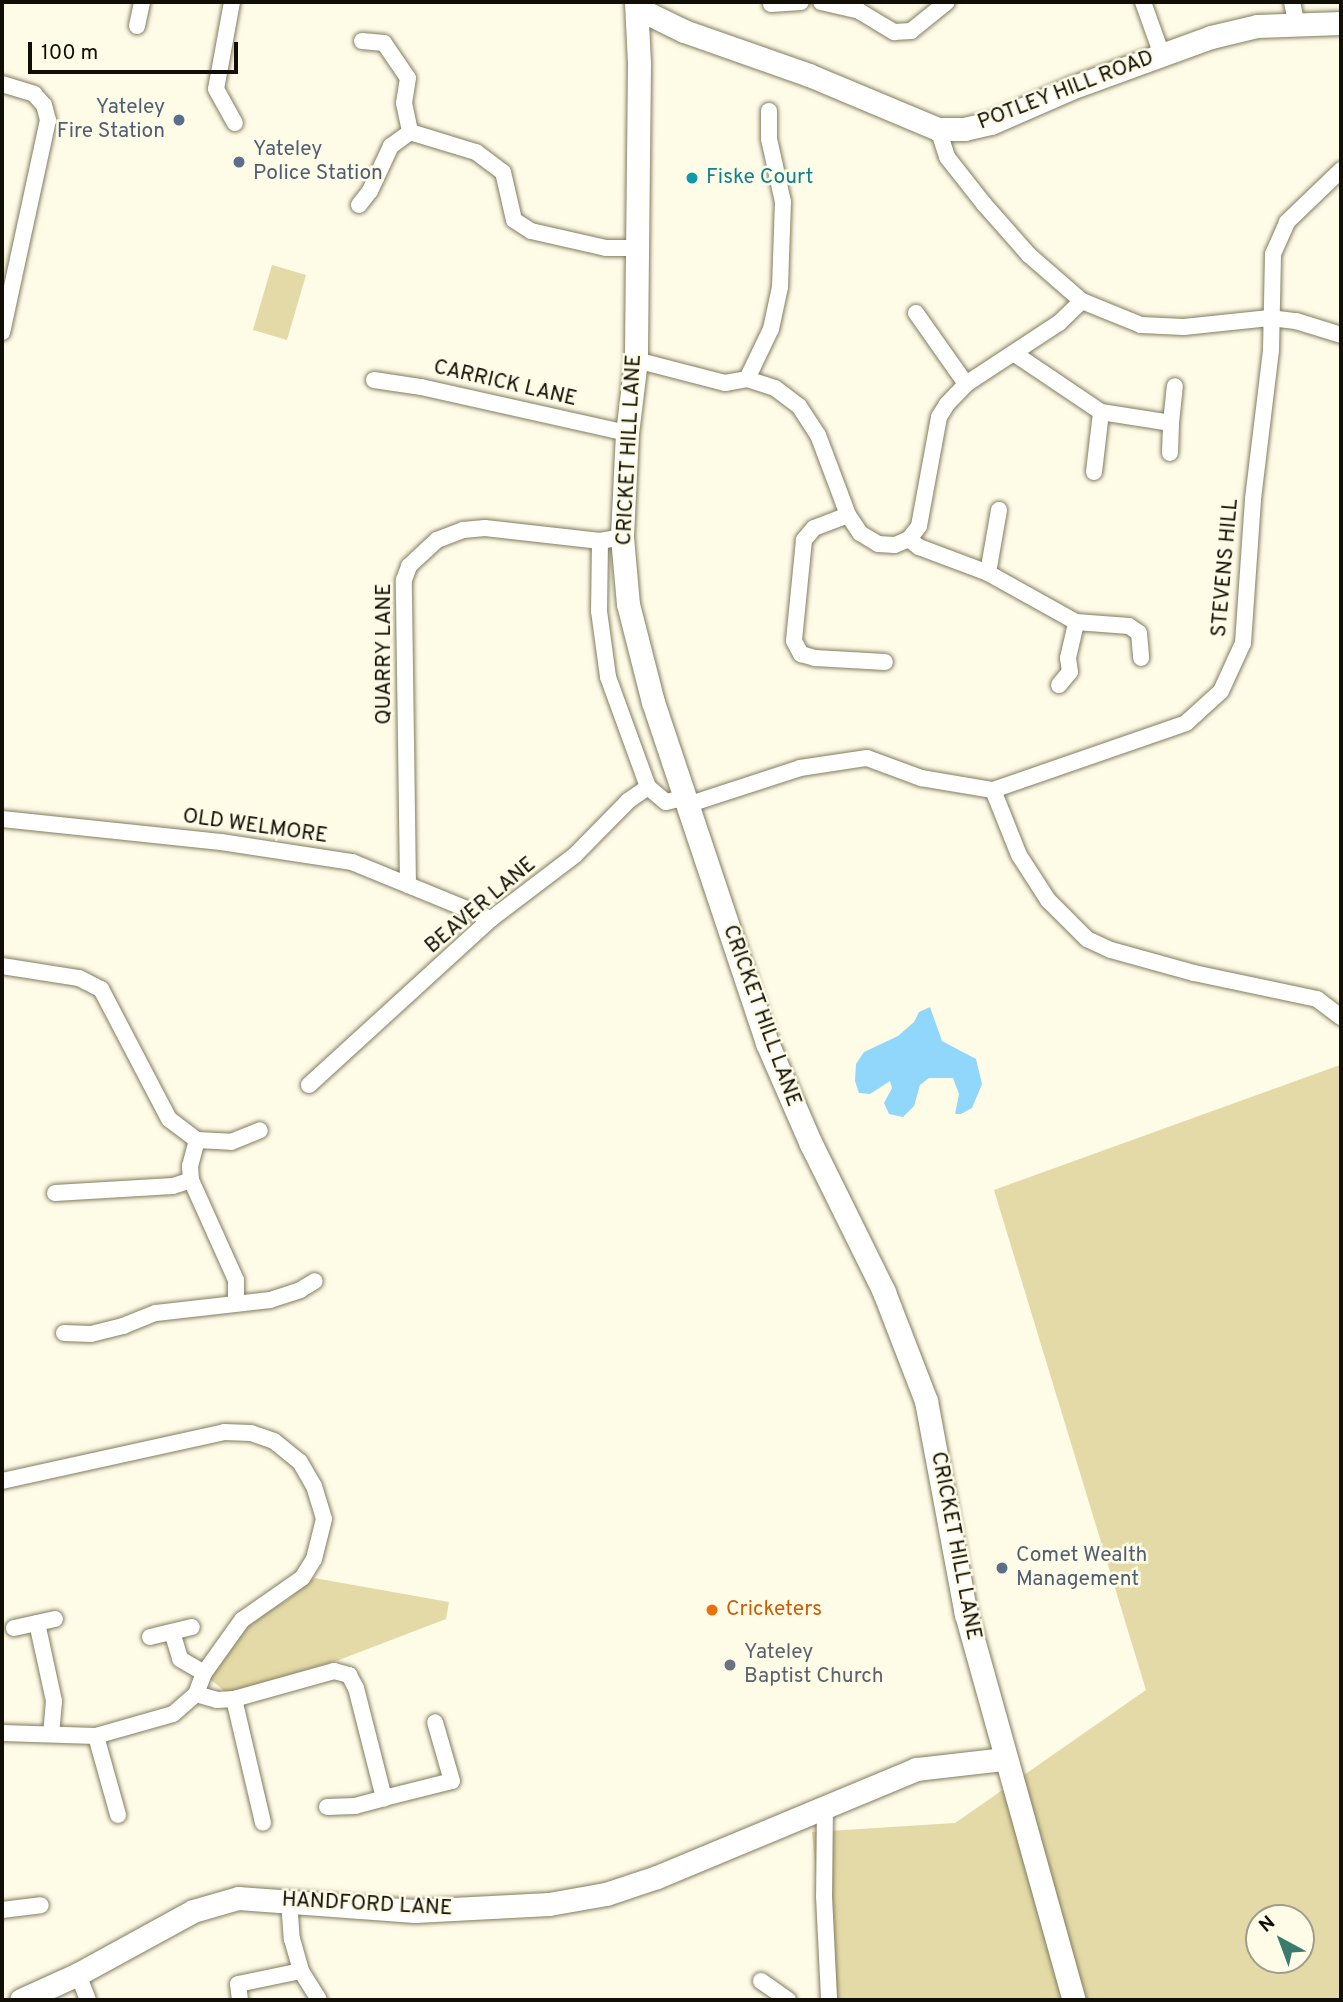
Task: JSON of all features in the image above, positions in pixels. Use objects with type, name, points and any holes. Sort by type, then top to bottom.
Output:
[{"type":"street","points":[[137,26],[142,2]]},
{"type":"street","points":[[229,2],[216,89],[235,123]]},
{"type":"street","points":[[771,4],[801,2]]},
{"type":"street","points":[[821,2],[859,11],[894,32],[911,31],[947,2]]},
{"type":"street","points":[[1143,2],[1162,55]]},
{"type":"street","points":[[1292,2],[1297,24]]},
{"type":"street","name":"POTLEY HILL ROAD","points":[[636,5],[684,30],[809,75],[938,129],[964,129],[991,123],[1071,88],[1162,55],[1257,26],[1341,23]]},
{"type":"street","name":"CRICKET HILL LANE","points":[[636,5],[639,44],[636,360],[599,611],[608,677],[648,787]]},
{"type":"street","points":[[639,44],[684,30]]},
{"type":"street","points":[[362,41],[384,43],[408,79],[404,103],[410,132]]},
{"type":"street","points":[[2,84],[34,94],[44,105],[48,120],[2,332]]},
{"type":"street","points":[[747,379],[771,329],[780,287],[783,202],[769,139],[769,111]]},
{"type":"street","points":[[938,129],[947,157],[984,204],[1029,256],[1082,301],[1141,325],[1184,327],[1270,318],[1296,321],[1341,335]]},
{"type":"street","points":[[359,205],[370,191],[391,146],[410,132]]},
{"type":"street","points":[[410,132],[476,152],[503,172],[514,220],[531,231],[606,248],[636,248]]},
{"type":"street","name":"STEVENS HILL","points":[[685,801],[800,768],[867,758],[921,778],[993,790],[1186,723],[1221,691],[1243,643],[1253,499],[1271,351],[1273,254],[1287,222],[1341,170]]},
{"type":"street","points":[[636,360],[725,383],[747,379],[775,388],[799,406],[818,435],[848,514],[860,533],[878,544],[895,545],[909,539],[919,526],[939,417],[956,392],[1059,323],[1082,301]]},
{"type":"street","points":[[916,313],[966,384]]},
{"type":"street","points":[[1015,354],[1101,412],[1171,423]]},
{"type":"street","name":"CARRICK LANE","points":[[374,380],[421,387],[627,433]]},
{"type":"street","points":[[1170,453],[1175,386]]},
{"type":"street","points":[[1094,472],[1101,412]]},
{"type":"street","points":[[988,573],[999,510]]},
{"type":"street","points":[[848,514],[814,528],[804,540],[794,641],[801,654],[814,658],[885,662]]},
{"type":"street","name":"QUARRY LANE","points":[[408,884],[404,580],[410,566],[437,540],[463,530],[485,528],[611,539]]},
{"type":"street","name":"CRICKET HILL LANE","points":[[611,539],[653,702],[766,1043],[811,1144],[884,1292],[926,1401],[965,1614],[1074,2000]]},
{"type":"street","points":[[909,539],[919,547],[988,573],[1076,622],[1129,626],[1139,633],[1141,658]]},
{"type":"street","points":[[1059,685],[1070,672],[1068,658],[1076,622]]},
{"type":"street","points":[[648,787],[666,802],[685,801]]},
{"type":"street","name":"BEAVER LANE","points":[[309,1086],[491,919],[575,855],[628,801],[648,787]]},
{"type":"street","points":[[993,790],[1019,855],[1048,900],[1087,939],[1111,950],[1194,973],[1317,999],[1341,1017]]},
{"type":"street","name":"OLD WELMORE","points":[[2,819],[220,842],[352,862],[491,919]]},
{"type":"street","points":[[2,966],[79,978],[101,989],[169,1119],[197,1140],[232,1142],[260,1130]]},
{"type":"street","points":[[197,1140],[190,1166],[191,1180],[236,1280],[236,1303]]},
{"type":"street","points":[[55,1193],[173,1186],[191,1180]]},
{"type":"street","points":[[64,1333],[91,1334],[123,1326],[156,1313],[270,1300],[300,1290],[315,1281]]},
{"type":"street","points":[[2,1481],[224,1432],[251,1433],[274,1441],[300,1462],[314,1486],[324,1520],[314,1559],[302,1578],[242,1620],[204,1673],[195,1694],[173,1714],[96,1736],[2,1733]]},
{"type":"street","points":[[14,1628],[55,1619]]},
{"type":"street","points":[[37,1623],[54,1701],[51,1733]]},
{"type":"street","points":[[150,1637],[192,1627]]},
{"type":"street","points":[[172,1632],[180,1659],[204,1673]]},
{"type":"street","points":[[195,1694],[217,1700],[234,1699],[334,1671],[349,1675],[356,1688],[384,1798]]},
{"type":"street","points":[[234,1699],[263,1823]]},
{"type":"street","points":[[327,1807],[355,1806],[452,1781],[435,1722]]},
{"type":"street","points":[[96,1736],[118,1815]]},
{"type":"street","name":"HANDFORD LANE","points":[[21,2000],[78,1974],[193,1912],[238,1898],[415,1911],[549,1904],[606,1894],[657,1877],[916,1769],[1004,1759]]},
{"type":"street","points":[[825,1805],[824,1896],[829,2000]]},
{"type":"street","points":[[289,1900],[292,1939],[301,1971],[319,2000]]},
{"type":"street","points":[[2,1910],[41,1905]]},
{"type":"street","points":[[240,2000],[238,1984],[301,1971]]},
{"type":"street","points":[[78,1974],[88,2000]]},
{"type":"street","points":[[761,1981],[788,2000]]},
{"type":"shaded area","points":[[272,265],[306,275],[287,340],[253,330]]},
{"type":"shaded area","points":[[1340,1065],[1341,2000],[828,2000],[812,1832],[955,1823],[1146,1690],[994,1190]]},
{"type":"shaded area","points":[[314,1578],[449,1602],[446,1619],[339,1660],[227,1693],[210,1679],[251,1621],[286,1601]]},
{"type":"water","points":[[930,1007],[942,1041],[976,1059],[982,1084],[972,1108],[961,1114],[955,1114],[959,1094],[953,1078],[929,1078],[920,1085],[914,1106],[903,1117],[889,1114],[884,1103],[892,1088],[890,1081],[870,1094],[859,1093],[855,1081],[856,1064],[864,1052],[898,1036],[914,1022],[919,1012]]},
{"type":"place","name":"Yateley Fire Station","points":[[179,120]]},
{"type":"place","name":"Yateley Police Station","points":[[239,162]]},
{"type":"place","name":"Fiske Court","points":[[692,178]]},
{"type":"place","name":"Comet Wealth Management","points":[[1002,1568]]},
{"type":"place","name":"Cricketers","points":[[712,1610]]},
{"type":"place","name":"Yateley Baptist Church","points":[[730,1665]]}]
